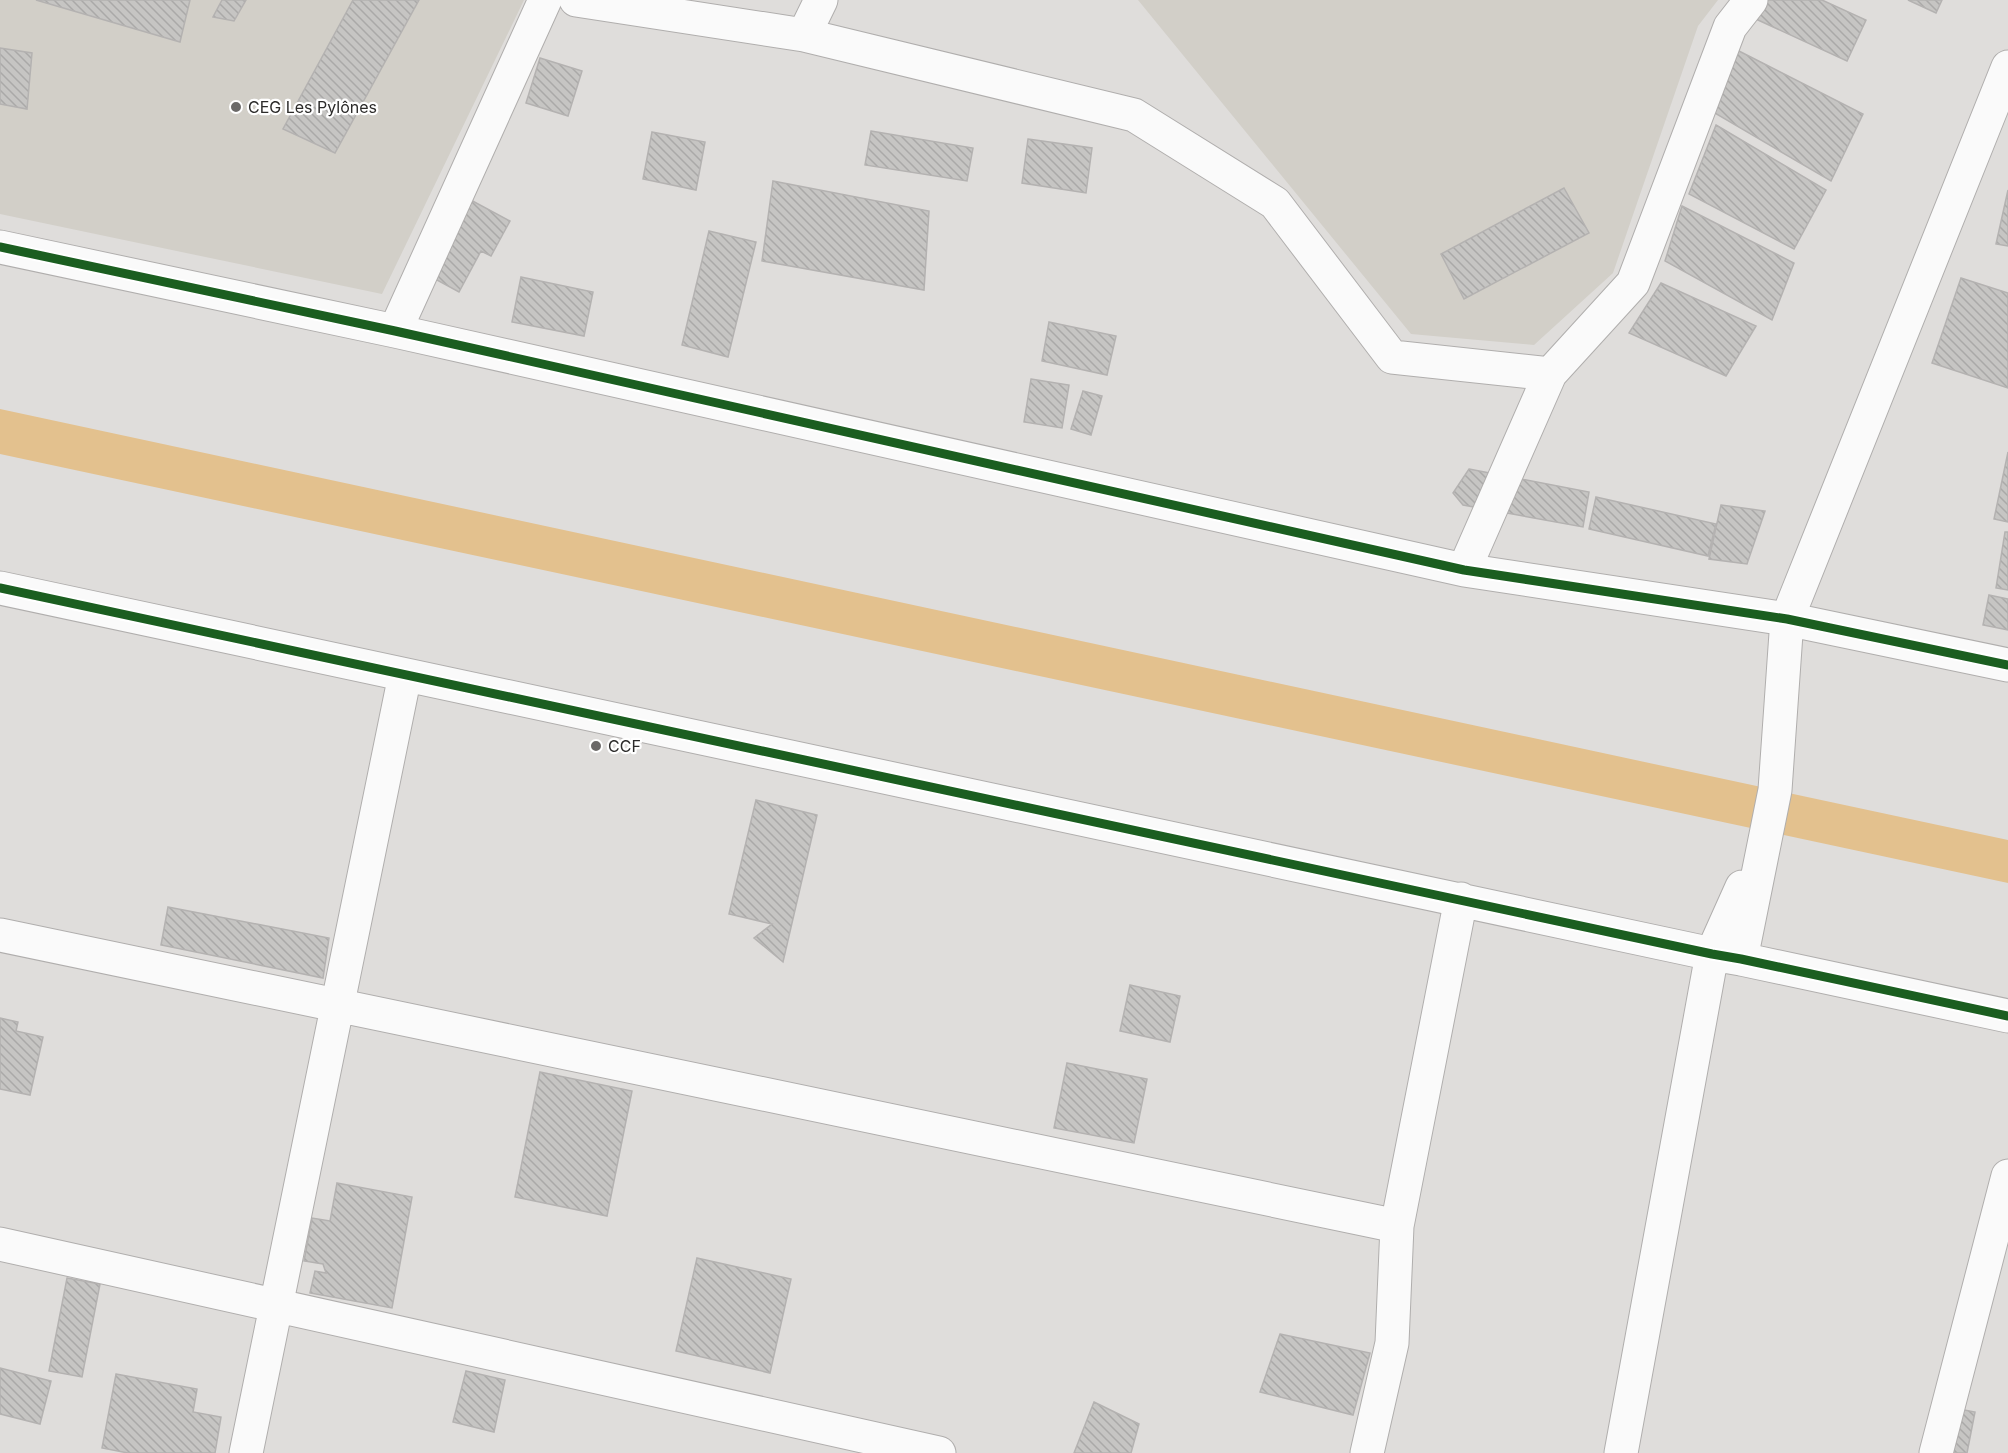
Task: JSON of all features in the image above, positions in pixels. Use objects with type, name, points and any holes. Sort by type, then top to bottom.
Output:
[{"type":"street","points":[[395,331],[544,0]]},
{"type":"street","points":[[576,0],[804,35],[1134,115],[1275,203],[1392,357],[1550,374]]},
{"type":"street","points":[[804,35],[821,0]]},
{"type":"street","points":[[1464,570],[1550,374],[1633,283],[1730,27],[1751,0]]},
{"type":"street","points":[[1621,1453],[1726,956],[1767,831],[1775,790],[1787,619],[2008,67]]},
{"type":"street","points":[[0,247],[395,331],[1464,570],[1787,619],[2008,664]]},
{"type":"street","points":[[0,588],[2008,1016]]},
{"type":"street","points":[[246,1453],[405,675]]},
{"type":"street","points":[[1367,1453],[1392,1343],[1397,1226],[1461,899]]},
{"type":"street","points":[[0,935],[1397,1226]]},
{"type":"street","points":[[1936,1453],[2008,1176]]},
{"type":"street","points":[[0,1244],[939,1453]]},
{"type":"shaded area","name":"CEG Les Pylônes","points":[[0,0],[524,0],[382,294],[0,214]]},
{"type":"shaded area","points":[[1138,0],[1718,0],[1698,26],[1613,273],[1534,345],[1411,334]]},
{"type":"shaded area","points":[[0,409],[2008,840],[2008,883],[0,454]]},
{"type":"building","points":[[36,0],[190,0],[180,42]]},
{"type":"building","points":[[222,0],[246,0],[234,21],[213,17]]},
{"type":"building","points":[[353,0],[419,0],[335,153],[283,129]]},
{"type":"building","points":[[1751,0],[1822,0],[1866,20],[1847,61],[1745,14]]},
{"type":"building","points":[[1908,0],[1942,0],[1936,13]]},
{"type":"building","points":[[0,48],[32,53],[27,109],[0,104]]},
{"type":"building","points":[[1735,49],[1863,114],[1831,181],[1713,112]]},
{"type":"building","points":[[540,58],[582,71],[568,116],[526,103]]},
{"type":"building","points":[[1716,125],[1826,190],[1794,249],[1689,194]]},
{"type":"building","points":[[871,131],[973,148],[967,181],[865,165]]},
{"type":"building","points":[[652,132],[705,142],[696,190],[643,179]]},
{"type":"building","points":[[1028,139],[1092,148],[1086,193],[1022,183]]},
{"type":"building","points":[[773,181],[929,211],[924,290],[762,261]]},
{"type":"building","points":[[1564,188],[1589,233],[1464,299],[1441,254]]},
{"type":"building","points":[[2008,190],[2008,246],[1996,244]]},
{"type":"building","points":[[454,191],[510,221],[491,256],[481,251],[459,292],[413,267]]},
{"type":"building","points":[[1682,206],[1794,263],[1772,320],[1665,261]]},
{"type":"building","points":[[709,231],[756,242],[728,357],[682,345]]},
{"type":"building","points":[[521,277],[593,292],[584,336],[512,322]]},
{"type":"building","points":[[1961,278],[2008,293],[2008,388],[1932,363]]},
{"type":"building","points":[[1661,283],[1756,326],[1726,376],[1629,333]]},
{"type":"building","points":[[1049,322],[1116,336],[1107,375],[1042,361]]},
{"type":"building","points":[[1031,379],[1069,385],[1062,428],[1024,422]]},
{"type":"building","points":[[1083,391],[1102,396],[1091,435],[1071,429]]},
{"type":"building","points":[[2008,452],[2008,522],[1994,519]]},
{"type":"building","points":[[1469,469],[1589,492],[1583,527],[1463,505],[1453,493]]},
{"type":"building","points":[[1596,497],[1716,524],[1708,556],[1589,529]]},
{"type":"building","points":[[1721,505],[1765,511],[1747,564],[1709,559]]},
{"type":"building","points":[[2005,532],[2008,532],[2008,590],[1996,588]]},
{"type":"building","points":[[1989,595],[2008,599],[2008,630],[1983,625]]},
{"type":"building","points":[[756,800],[817,815],[783,962],[754,938],[772,924],[729,914]]},
{"type":"building","points":[[168,907],[329,938],[323,978],[161,945]]},
{"type":"building","points":[[1130,985],[1180,996],[1170,1042],[1120,1031]]},
{"type":"building","points":[[0,1018],[18,1022],[16,1031],[43,1037],[30,1095],[0,1089]]},
{"type":"building","points":[[1067,1063],[1147,1079],[1134,1143],[1054,1128]]},
{"type":"building","points":[[540,1072],[632,1091],[607,1216],[515,1197]]},
{"type":"building","points":[[337,1183],[412,1197],[392,1308],[310,1293],[315,1271],[326,1273],[323,1264],[304,1261],[312,1218],[330,1221]]},
{"type":"building","points":[[697,1258],[791,1279],[770,1373],[676,1351]]},
{"type":"building","points":[[67,1278],[100,1284],[82,1377],[49,1371]]},
{"type":"building","points":[[1280,1334],[1370,1353],[1353,1415],[1260,1392]]},
{"type":"building","points":[[0,1368],[51,1381],[40,1424],[0,1414]]},
{"type":"building","points":[[466,1371],[505,1380],[494,1432],[453,1422]]},
{"type":"building","points":[[116,1374],[197,1389],[193,1412],[221,1417],[215,1453],[128,1453],[102,1448]]},
{"type":"building","points":[[1094,1402],[1139,1424],[1131,1453],[1074,1453]]},
{"type":"building","points":[[1954,1408],[1975,1412],[1967,1453],[1946,1453]]},
{"type":"cycle path","points":[[0,247],[395,331],[1464,570],[1787,619],[2008,665]]},
{"type":"cycle path","points":[[0,588],[2008,1016]]},
{"type":"place","name":"CEG Les Pylônes","points":[[236,107]]},
{"type":"place","name":"CCF","points":[[596,746]]}]
